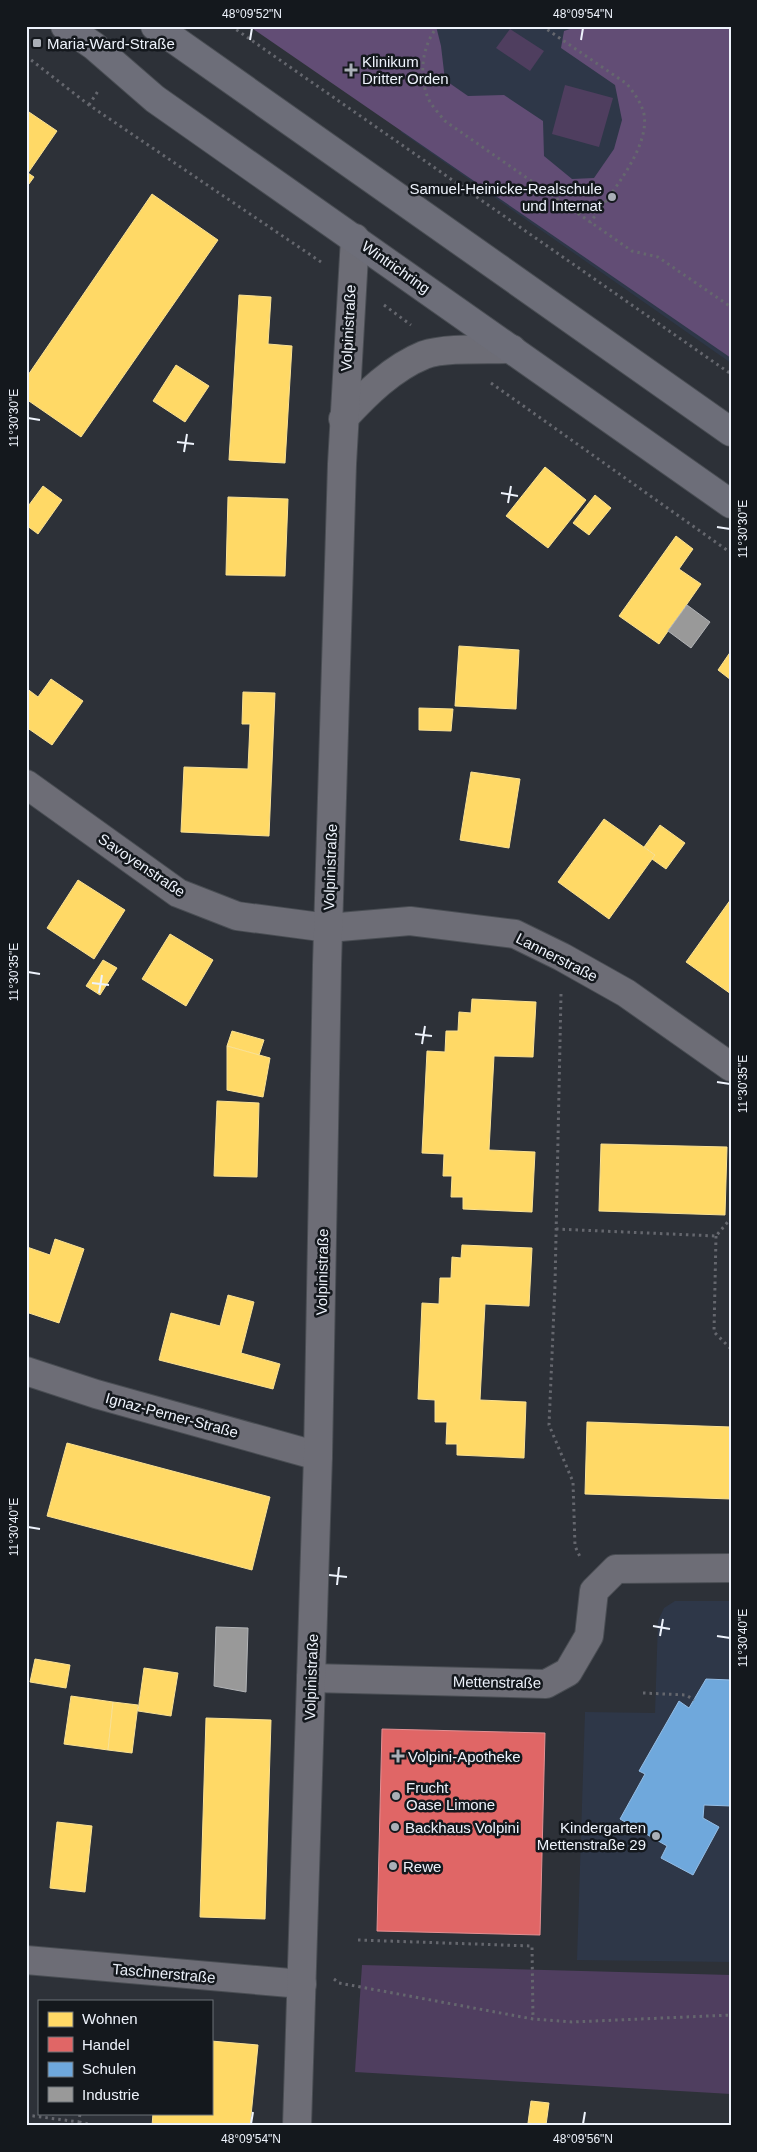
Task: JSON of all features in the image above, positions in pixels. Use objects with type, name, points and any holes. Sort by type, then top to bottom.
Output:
[{"type":"main road","name":"Wintrichring","points":[[65,26],[94,46],[155,99],[731,504]]},
{"type":"main road","points":[[157,27],[731,432]]},
{"type":"street","name":"Volpinistraße","points":[[297,2126],[318,1456],[328,928],[343,419],[355,238]]},
{"type":"street","points":[[343,419],[371,390],[397,371],[425,355],[447,351],[512,349]]},
{"type":"street","name":"Savoyenstraße","points":[[26,784],[178,893],[236,916],[328,928]]},
{"type":"street","name":"Lannerstraße","points":[[328,928],[410,921],[515,934],[562,957],[626,993],[731,1067]]},
{"type":"street","name":"Ignaz-Perner-Straße","points":[[26,1371],[96,1394],[318,1456]]},
{"type":"street","points":[[594,1592],[616,1569],[731,1568]]},
{"type":"street","name":"Mettenstraße","points":[[311,1678],[546,1684],[568,1672],[588,1636],[594,1592]]},
{"type":"street","name":"Taschnerstraße","points":[[26,1960],[302,1984]]},
{"type":"path","points":[[231,26],[731,374]]},
{"type":"path","points":[[438,26],[425,51],[422,73],[430,101],[445,121],[632,251],[658,257],[731,307]]},
{"type":"path","points":[[542,26],[627,84],[638,98],[644,115],[643,135],[637,153],[590,223]]},
{"type":"path","points":[[562,957],[556,1229],[549,1425],[573,1482],[575,1546],[594,1592]]},
{"type":"path","points":[[731,1218],[716,1236],[714,1332],[731,1349]]},
{"type":"path","points":[[556,1229],[716,1236]]},
{"type":"path","points":[[643,1693],[686,1694],[694,1700]]},
{"type":"path","points":[[358,1940],[532,1946],[533,2019]]},
{"type":"path","points":[[356,1985],[533,2019],[572,2022],[731,2014]]},
{"type":"path","points":[[80,2114],[80,2122]]},
{"type":"path","points":[[26,2115],[98,2126]]},
{"type":"shaded area","name":"Samuel-Heinicke-Realschule und Internat","points":[[249,26],[436,26],[441,46],[445,80],[468,96],[504,95],[543,121],[544,156],[572,179],[594,178],[614,149],[622,120],[615,85],[561,48],[564,31],[579,26],[731,26],[731,358]]},
{"type":"shaded area","name":"Samuel-Heinicke-Realschule und Internat","points":[[406,26],[731,26],[731,363],[401,132]]},
{"type":"shaded area","points":[[510,29],[544,51],[530,71],[496,48]]},
{"type":"shaded area","points":[[565,85],[613,98],[599,147],[552,134]]},
{"type":"shaded area","name":"Kindergarten Mettenstraße 29","points":[[675,1601],[731,1601],[731,1962],[577,1960],[585,1712],[655,1713],[658,1621],[664,1608]]},
{"type":"shaded area","points":[[362,1965],[731,1975],[731,2094],[355,2072]]},
{"type":"building: Wohnen","points":[[26,110],[57,131],[28,173],[34,177],[26,188]]},
{"type":"building: Wohnen","points":[[152,194],[218,240],[81,437],[26,399],[26,378]]},
{"type":"building: Wohnen","points":[[239,295],[271,297],[268,344],[292,346],[285,463],[229,460]]},
{"type":"building: Wohnen","points":[[176,365],[209,386],[185,422],[153,401]]},
{"type":"building: Wohnen","points":[[545,467],[586,500],[548,548],[506,516]]},
{"type":"building: Wohnen","points":[[43,486],[62,500],[38,534],[26,525],[26,509]]},
{"type":"building: Wohnen","points":[[595,495],[611,508],[589,535],[573,523]]},
{"type":"building: Wohnen","points":[[228,497],[288,499],[285,576],[226,575]]},
{"type":"building: Wohnen","points":[[676,536],[693,549],[679,569],[701,584],[659,644],[619,616]]},
{"type":"building: Wohnen","points":[[459,646],[519,650],[516,709],[455,706]]},
{"type":"building: Wohnen","points":[[731,651],[731,680],[718,670]]},
{"type":"building: Wohnen","points":[[51,679],[83,701],[52,745],[26,727],[26,688],[38,697]]},
{"type":"building: Wohnen","points":[[243,692],[275,693],[269,836],[181,832],[184,767],[248,769],[250,724],[242,724]]},
{"type":"building: Wohnen","points":[[419,708],[453,709],[451,731],[419,730]]},
{"type":"building: Wohnen","points":[[471,772],[520,779],[509,848],[460,840]]},
{"type":"building: Wohnen","points":[[604,819],[655,855],[609,919],[558,882]]},
{"type":"building: Wohnen","points":[[660,825],[685,843],[666,869],[652,859],[655,855],[644,847]]},
{"type":"building: Wohnen","points":[[78,880],[125,910],[94,959],[47,928]]},
{"type":"building: Wohnen","points":[[731,899],[731,994],[686,962]]},
{"type":"building: Wohnen","points":[[170,934],[213,960],[186,1006],[142,979]]},
{"type":"building: Wohnen","points":[[103,960],[117,968],[100,995],[86,986]]},
{"type":"building: Wohnen","points":[[472,999],[536,1002],[533,1057],[494,1056],[489,1150],[535,1152],[532,1212],[463,1209],[463,1197],[451,1197],[452,1176],[443,1176],[444,1154],[422,1153],[427,1051],[445,1052],[446,1031],[458,1031],[459,1012],[471,1013]]},
{"type":"building: Wohnen","points":[[232,1031],[264,1040],[259,1055],[227,1046]]},
{"type":"building: Wohnen","points":[[227,1046],[270,1058],[263,1097],[227,1090]]},
{"type":"building: Wohnen","points":[[217,1101],[259,1103],[257,1177],[214,1176]]},
{"type":"building: Wohnen","points":[[601,1144],[727,1147],[725,1215],[599,1211]]},
{"type":"building: Wohnen","points":[[55,1239],[84,1249],[59,1323],[26,1312],[27,1247],[50,1255]]},
{"type":"building: Wohnen","points":[[462,1245],[532,1248],[529,1306],[485,1304],[480,1400],[526,1402],[524,1458],[457,1455],[457,1444],[446,1444],[447,1422],[435,1422],[435,1400],[418,1399],[422,1303],[439,1304],[440,1278],[451,1278],[452,1257],[461,1258]]},
{"type":"building: Wohnen","points":[[228,1295],[254,1302],[241,1353],[280,1364],[273,1389],[159,1360],[171,1313],[220,1326]]},
{"type":"building: Wohnen","points":[[587,1422],[731,1427],[731,1499],[585,1494]]},
{"type":"building: Wohnen","points":[[67,1443],[270,1497],[252,1570],[47,1516]]},
{"type":"building: Wohnen","points":[[35,1659],[70,1665],[66,1688],[30,1682]]},
{"type":"building: Wohnen","points":[[144,1668],[178,1673],[171,1716],[138,1711]]},
{"type":"building: Wohnen","points":[[71,1696],[113,1702],[108,1750],[64,1744]]},
{"type":"building: Wohnen","points":[[113,1702],[138,1705],[132,1753],[108,1750]]},
{"type":"building: Wohnen","points":[[206,1718],[271,1720],[265,1919],[200,1917]]},
{"type":"building: Wohnen","points":[[57,1822],[92,1826],[85,1892],[50,1888]]},
{"type":"building: Wohnen","points":[[212,2041],[258,2045],[250,2126],[152,2126],[153,2114],[212,2114]]},
{"type":"building: Wohnen","points":[[531,2101],[549,2103],[546,2125],[528,2123]]},
{"type":"building: Handel","points":[[382,1729],[545,1733],[540,1935],[377,1931]]},
{"type":"building: Schulen","points":[[706,1679],[731,1680],[731,1806],[704,1805],[703,1818],[719,1827],[693,1875],[661,1858],[667,1846],[620,1819],[645,1774],[639,1771],[679,1701],[689,1708]]},
{"type":"building: Industrie","points":[[687,605],[710,622],[691,648],[668,631]]},
{"type":"building: Industrie","points":[[216,1627],[248,1628],[246,1692],[214,1686]]},
{"type":"place","name":"Maria-Ward-Straße","points":[[37,43]]},
{"type":"place","name":"Klinikum Dritter Orden","points":[[351,70]]},
{"type":"place","name":"Samuel-Heinicke-Realschule und Internat","points":[[612,197]]},
{"type":"place","name":"Volpini-Apotheke","points":[[398,1756]]},
{"type":"place","name":"Frucht Oase Limone","points":[[396,1796]]},
{"type":"place","name":"Backhaus Volpini","points":[[395,1827]]},
{"type":"place","name":"Kindergarten Mettenstraße 29","points":[[656,1836]]},
{"type":"place","name":"Rewe","points":[[393,1866]]}]
